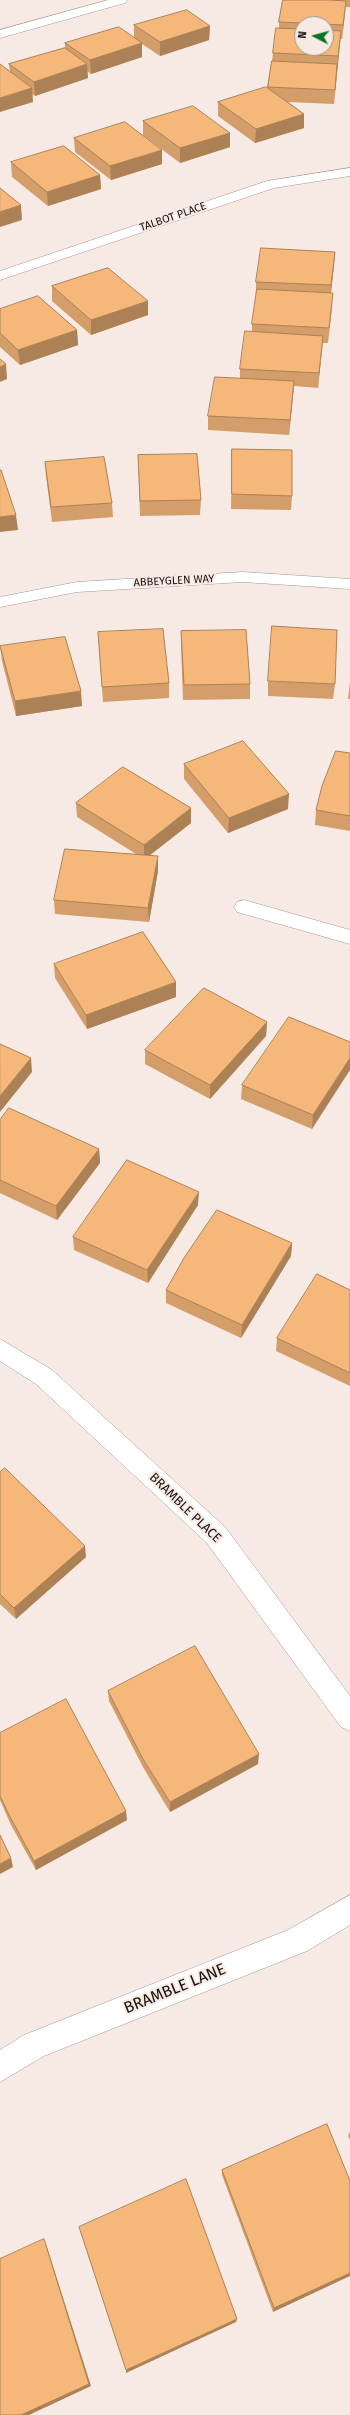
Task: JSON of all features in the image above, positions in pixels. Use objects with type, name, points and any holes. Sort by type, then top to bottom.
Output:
[{"type":"street","points":[[0,34],[121,0]]},
{"type":"street","name":"TALBOT PLACE","points":[[0,276],[272,184],[350,172]]},
{"type":"street","name":"ABBEYGLEN WAY","points":[[0,602],[77,587],[243,577],[350,584]]},
{"type":"street","points":[[244,907],[350,937]]},
{"type":"street","name":"BRAMBLE PLACE","points":[[0,1349],[44,1377],[216,1535],[350,1718]]},
{"type":"street","name":"BRAMBLE LANE","points":[[0,2067],[34,2045],[297,1941],[350,1909]]},
{"type":"building","points":[[283,0],[346,1],[343,25],[334,25],[334,16],[294,16],[294,23],[279,22]]},
{"type":"building","points":[[187,10],[210,26],[160,42],[134,25]]},
{"type":"building","points":[[119,27],[142,43],[90,60],[65,43]]},
{"type":"building","points":[[276,28],[294,29],[294,54],[273,53]]},
{"type":"building","points":[[334,31],[341,31],[338,56],[334,56]]},
{"type":"building","points":[[65,48],[87,64],[34,82],[9,64]]},
{"type":"building","points":[[272,61],[337,64],[335,90],[268,87]]},
{"type":"building","points":[[0,64],[32,88],[0,98]]},
{"type":"building","points":[[266,87],[304,114],[256,129],[218,102]]},
{"type":"building","points":[[193,106],[230,133],[180,148],[143,121]]},
{"type":"building","points":[[125,122],[162,150],[110,166],[74,138]]},
{"type":"building","points":[[64,146],[100,175],[47,192],[11,162]]},
{"type":"building","points":[[0,188],[21,205],[0,212]]},
{"type":"building","points":[[261,248],[335,252],[331,285],[256,282]]},
{"type":"building","points":[[108,268],[148,301],[91,320],[52,286]]},
{"type":"building","points":[[257,289],[333,293],[329,328],[252,324]]},
{"type":"building","points":[[38,296],[77,330],[18,350],[0,333],[0,309]]},
{"type":"building","points":[[245,331],[323,336],[319,373],[240,369]]},
{"type":"building","points":[[0,359],[6,364],[0,367]]},
{"type":"building","points":[[215,377],[294,381],[290,420],[208,416]]},
{"type":"building","points":[[232,449],[292,450],[292,496],[232,494]]},
{"type":"building","points":[[197,454],[201,500],[140,501],[138,455]]},
{"type":"building","points":[[104,457],[112,503],[51,507],[45,462]]},
{"type":"building","points":[[1,470],[16,515],[0,517]]},
{"type":"building","points":[[272,626],[337,630],[335,684],[268,681]]},
{"type":"building","points":[[163,629],[169,683],[102,687],[98,632]]},
{"type":"building","points":[[246,630],[250,684],[184,685],[181,631]]},
{"type":"building","points":[[65,637],[81,691],[15,701],[0,646]]},
{"type":"building","points":[[243,741],[289,794],[229,818],[184,764]]},
{"type":"building","points":[[336,751],[350,753],[350,816],[316,810],[322,786]]},
{"type":"building","points":[[123,767],[191,808],[144,845],[76,803]]},
{"type":"building","points":[[65,849],[158,856],[148,908],[54,900]]},
{"type":"building","points":[[143,932],[176,982],[86,1015],[54,964]]},
{"type":"building","points":[[204,988],[267,1022],[210,1085],[145,1050]]},
{"type":"building","points":[[289,1017],[350,1042],[350,1058],[313,1115],[242,1085]]},
{"type":"building","points":[[0,1044],[31,1058],[0,1096]]},
{"type":"building","points":[[9,1108],[99,1149],[56,1206],[0,1180],[0,1120]]},
{"type":"building","points":[[127,1160],[199,1192],[147,1270],[73,1237]]},
{"type":"building","points":[[217,1210],[292,1243],[242,1325],[166,1290],[184,1258]]},
{"type":"building","points":[[317,1274],[350,1290],[350,1373],[277,1338]]},
{"type":"building","points":[[5,1468],[85,1546],[14,1608],[0,1594],[0,1472]]},
{"type":"building","points":[[195,1646],[259,1754],[170,1802],[143,1759],[108,1691]]},
{"type":"building","points":[[66,1699],[126,1811],[34,1861],[0,1796],[0,1733]]},
{"type":"building","points":[[0,1835],[11,1858],[0,1864]]},
{"type":"building","points":[[327,2124],[350,2181],[350,2273],[274,2308],[222,2170]]},
{"type":"building","points":[[186,2179],[237,2319],[126,2370],[79,2227]]},
{"type":"building","points":[[44,2239],[89,2384],[21,2415],[0,2415],[0,2259]]}]
